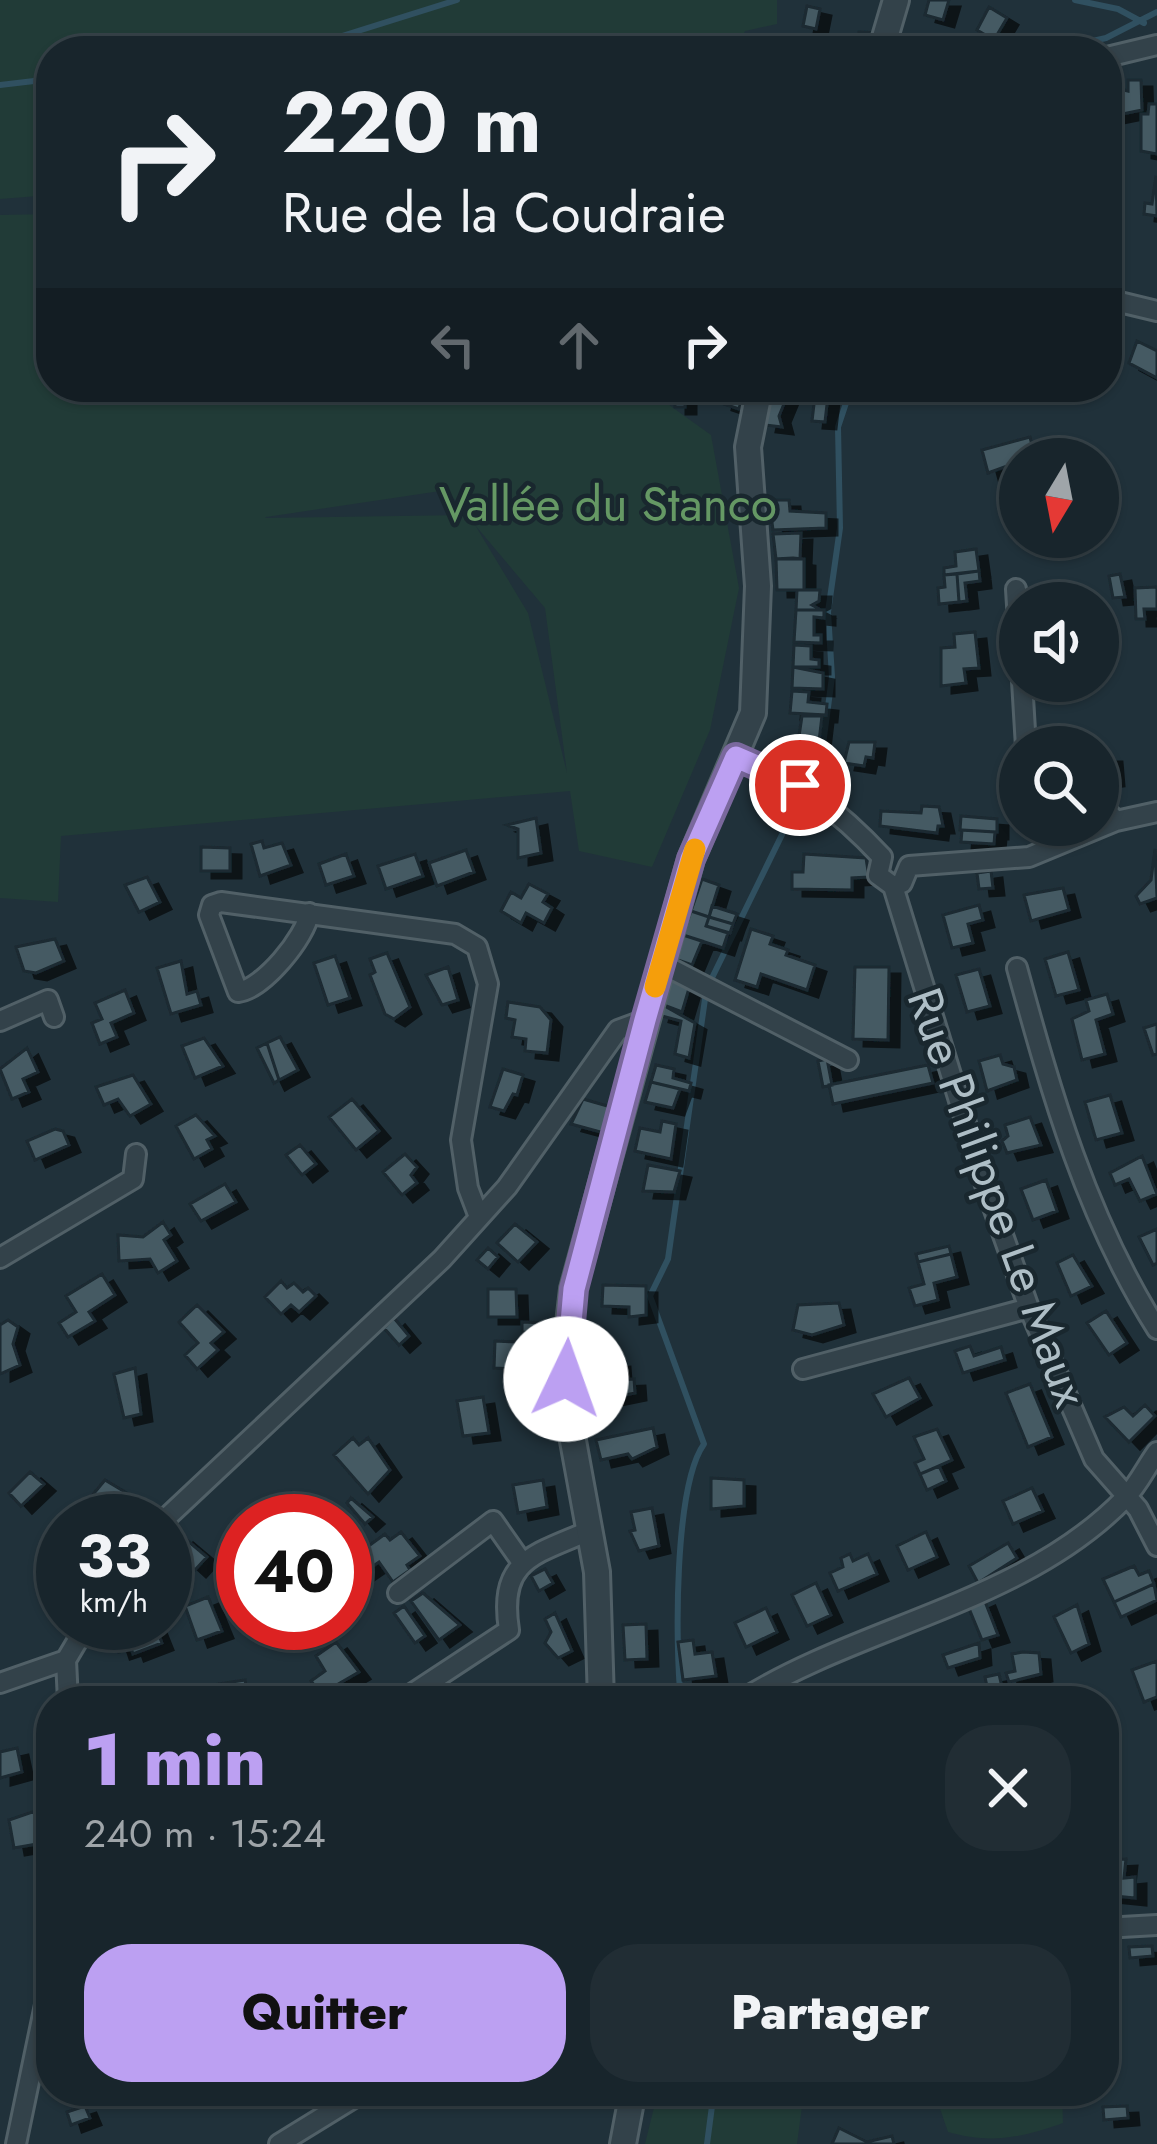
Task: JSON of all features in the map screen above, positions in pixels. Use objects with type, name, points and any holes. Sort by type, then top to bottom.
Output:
[{"type":"street","points":[[885,36],[896,0]]},
{"type":"street","points":[[1122,53],[1157,45]]},
{"type":"street","points":[[1122,302],[1157,311]]},
{"type":"street","points":[[600,1686],[591,1530],[567,1408],[566,1349],[574,1289],[691,859],[753,712],[758,586],[748,447],[757,402]]},
{"type":"street","points":[[736,757],[800,785],[846,818],[882,857]]},
{"type":"street","points":[[1119,820],[1157,812]]},
{"type":"street","points":[[882,857],[892,853],[909,866],[1029,857],[1056,846]]},
{"type":"street","points":[[882,857],[878,875],[893,886],[902,883],[909,866]]},
{"type":"street","name":"Rue Philippe Le Maux","points":[[893,886],[1029,1308],[1094,1459],[1128,1496],[1157,1546]]},
{"type":"street","points":[[309,914],[307,927],[252,989],[238,992],[209,915],[212,905],[309,914],[455,934],[483,956],[487,997],[461,1140],[465,1175],[479,1217]]},
{"type":"street","points":[[662,964],[848,1060]]},
{"type":"street","points":[[1017,968],[1076,1173],[1122,1274],[1157,1329]]},
{"type":"street","points":[[0,1021],[48,1000],[54,1017]]},
{"type":"street","points":[[192,1494],[442,1259],[479,1217],[618,1030],[645,1020]]},
{"type":"street","points":[[0,1258],[133,1178],[136,1154]]},
{"type":"street","points":[[803,1369],[1029,1308]]},
{"type":"street","points":[[764,1686],[787,1671],[1030,1567],[1128,1496],[1157,1452]]},
{"type":"street","points":[[398,1593],[493,1521],[521,1561]]},
{"type":"street","points":[[424,1686],[509,1630],[503,1595],[521,1561],[591,1530]]},
{"type":"street","points":[[67,1686],[66,1660],[72,1650]]},
{"type":"street","points":[[0,1683],[66,1660]]},
{"type":"street","points":[[1119,1927],[1157,1925]]},
{"type":"street","points":[[16,2144],[36,2048]]},
{"type":"street","points":[[279,2144],[341,2106]]},
{"type":"street","points":[[623,2144],[630,2106]]},
{"type":"green space","points":[[0,0],[777,0],[777,24],[745,31],[743,36],[36,36],[36,196],[0,199]]},
{"type":"green space","name":"Vallée du Stanco","points":[[36,214],[36,402],[665,402],[711,435],[739,588],[710,730],[652,867],[579,851],[570,791],[61,836],[58,902],[0,898],[0,215]],"holes":[[[447,490],[467,515],[265,518]],[[475,525],[545,608],[567,773],[528,613]]]},
{"type":"green space","points":[[654,2106],[802,2106],[797,2144],[645,2144]]},
{"type":"green space","points":[[939,2106],[1062,2106],[1063,2123],[1033,2132],[978,2138],[948,2132]]},
{"type":"building","points":[[929,0],[949,0],[943,20],[925,15]]},
{"type":"building","points":[[807,6],[820,9],[816,29],[803,26]]},
{"type":"building","points":[[989,7],[1007,18],[996,36],[977,30]]},
{"type":"building","points":[[1128,80],[1141,80],[1142,110],[1122,114],[1122,90],[1128,91]]},
{"type":"building","points":[[1149,104],[1157,104],[1157,154],[1141,151],[1141,114],[1148,114]]},
{"type":"building","points":[[1156,176],[1157,216],[1144,214],[1145,203],[1152,204]]},
{"type":"building","points":[[1137,341],[1157,351],[1157,378],[1129,363]]},
{"type":"building","points":[[770,402],[785,402],[779,416],[782,427],[765,425]]},
{"type":"building","points":[[814,402],[827,402],[825,422],[812,421]]},
{"type":"building","points":[[999,445],[999,469],[988,473],[982,450]]},
{"type":"building","points":[[769,500],[789,500],[790,511],[826,513],[826,528],[773,530]]},
{"type":"building","points":[[801,533],[800,559],[776,559],[773,534]]},
{"type":"building","points":[[976,549],[979,571],[944,575],[944,568],[956,566],[955,552]]},
{"type":"building","points":[[776,559],[804,559],[804,590],[777,590]]},
{"type":"building","points":[[979,571],[980,581],[965,583],[967,601],[959,602],[957,574]]},
{"type":"building","points":[[957,574],[959,602],[939,604],[938,588],[945,587],[944,575]]},
{"type":"building","points":[[1120,574],[1125,597],[1119,598],[1119,582],[1110,582],[1109,576]]},
{"type":"building","points":[[1157,587],[1157,609],[1144,609],[1145,619],[1136,619],[1135,588]]},
{"type":"building","points":[[797,590],[820,590],[819,601],[812,605],[821,610],[796,610]]},
{"type":"building","points":[[796,610],[824,610],[824,618],[814,617],[814,635],[821,635],[821,643],[794,642]]},
{"type":"building","points":[[975,632],[979,668],[964,669],[966,683],[941,686],[941,648],[955,647],[954,634]]},
{"type":"building","points":[[794,645],[811,646],[811,659],[819,660],[819,667],[793,667]]},
{"type":"building","points":[[793,667],[823,673],[823,689],[792,688]]},
{"type":"building","points":[[792,691],[809,692],[808,702],[827,704],[826,715],[790,713]]},
{"type":"building","points":[[802,716],[822,716],[818,750],[798,743]]},
{"type":"building","points":[[849,742],[875,742],[873,758],[866,757],[864,766],[844,763]]},
{"type":"building","points":[[800,743],[818,750],[812,778],[789,767]]},
{"type":"building","points":[[922,806],[939,807],[943,826],[938,826],[937,833],[880,826],[881,811],[921,813]]},
{"type":"building","points":[[961,816],[997,819],[997,832],[960,830]]},
{"type":"building","points":[[536,818],[541,853],[518,858],[518,829],[507,825]]},
{"type":"building","points":[[962,830],[995,832],[994,844],[961,842]]},
{"type":"building","points":[[262,841],[264,848],[282,843],[291,865],[260,876],[251,844]]},
{"type":"building","points":[[201,847],[230,848],[230,871],[201,871]]},
{"type":"building","points":[[1155,849],[1157,898],[1140,904],[1136,896],[1151,880]]},
{"type":"building","points":[[466,850],[474,872],[437,886],[429,863]]},
{"type":"building","points":[[346,854],[354,876],[326,885],[319,864]]},
{"type":"building","points":[[415,854],[423,876],[386,889],[378,866]]},
{"type":"building","points":[[804,854],[866,858],[869,877],[852,878],[852,890],[792,889],[792,872],[803,872]]},
{"type":"building","points":[[991,871],[993,888],[979,889],[977,873]]},
{"type":"building","points":[[147,877],[160,902],[139,912],[125,885]]},
{"type":"building","points":[[702,879],[719,885],[709,917],[691,911]]},
{"type":"building","points":[[529,884],[548,894],[543,902],[552,908],[544,923],[526,913],[521,923],[501,911],[511,892],[521,898]]},
{"type":"building","points":[[1063,888],[1069,910],[1031,921],[1024,895]]},
{"type":"building","points":[[979,905],[983,920],[968,924],[973,943],[952,948],[943,915]]},
{"type":"building","points":[[712,906],[737,914],[733,924],[709,917]]},
{"type":"building","points":[[691,911],[709,917],[706,926],[728,933],[723,948],[683,935]]},
{"type":"building","points":[[709,917],[733,924],[730,933],[706,926]]},
{"type":"building","points":[[751,929],[773,936],[770,944],[788,950],[786,955],[815,965],[807,990],[761,974],[757,987],[735,980]]},
{"type":"building","points":[[683,935],[702,941],[692,965],[675,959]]},
{"type":"building","points":[[55,939],[64,961],[36,973],[24,971],[16,947]]},
{"type":"building","points":[[1068,952],[1079,990],[1056,996],[1045,959]]},
{"type":"building","points":[[387,953],[410,1007],[394,1019],[385,1014],[370,975],[375,972],[370,959]]},
{"type":"building","points":[[335,956],[350,998],[328,1005],[314,963]]},
{"type":"building","points":[[181,961],[187,994],[197,991],[201,1005],[171,1014],[157,968]]},
{"type":"building","points":[[448,967],[458,1000],[442,1005],[426,975]]},
{"type":"building","points":[[855,967],[889,967],[888,1040],[853,1039]]},
{"type":"building","points":[[979,969],[990,1006],[967,1012],[956,975]]},
{"type":"building","points":[[669,975],[690,985],[682,1012],[661,1004]]},
{"type":"building","points":[[125,990],[134,1013],[111,1023],[117,1037],[100,1044],[92,1023],[102,1019],[95,1003]]},
{"type":"building","points":[[1107,994],[1113,1014],[1096,1020],[1105,1054],[1082,1060],[1072,1019],[1089,1011],[1086,1000]]},
{"type":"building","points":[[508,1002],[540,1007],[551,1020],[547,1053],[525,1051],[526,1039],[512,1037],[515,1020],[506,1018]]},
{"type":"building","points":[[661,1004],[695,1023],[689,1058],[675,1054],[681,1021],[658,1015]]},
{"type":"building","points":[[1157,1024],[1157,1054],[1153,1055],[1144,1028]]},
{"type":"building","points":[[280,1037],[298,1070],[279,1080],[267,1043]]},
{"type":"building","points":[[204,1038],[223,1066],[195,1078],[182,1046]]},
{"type":"building","points":[[267,1043],[279,1080],[274,1083],[257,1048]]},
{"type":"building","points":[[27,1048],[38,1072],[23,1079],[29,1092],[12,1099],[0,1069]]},
{"type":"building","points":[[1000,1055],[1003,1064],[1014,1067],[1017,1080],[987,1091],[979,1061]]},
{"type":"building","points":[[827,1059],[832,1085],[823,1087],[818,1061]]},
{"type":"building","points":[[656,1065],[674,1069],[673,1078],[691,1083],[689,1091],[651,1082]]},
{"type":"building","points":[[928,1065],[933,1083],[833,1104],[829,1085]]},
{"type":"building","points":[[503,1069],[523,1075],[517,1095],[513,1094],[504,1111],[490,1107]]},
{"type":"building","points":[[133,1075],[151,1104],[130,1116],[118,1099],[104,1105],[96,1087]]},
{"type":"building","points":[[651,1082],[680,1089],[673,1108],[645,1102]]},
{"type":"building","points":[[1110,1095],[1122,1133],[1096,1140],[1085,1102]]},
{"type":"building","points":[[352,1099],[379,1131],[356,1150],[329,1117]]},
{"type":"building","points":[[583,1099],[611,1107],[604,1133],[571,1124]]},
{"type":"building","points":[[196,1115],[215,1136],[207,1140],[212,1149],[194,1159],[176,1126]]},
{"type":"building","points":[[1030,1117],[1041,1145],[1007,1153],[1002,1141],[1008,1136],[1005,1125]]},
{"type":"building","points":[[662,1121],[676,1124],[671,1159],[635,1151],[640,1128],[660,1132]]},
{"type":"building","points":[[55,1129],[63,1131],[69,1145],[35,1160],[27,1141]]},
{"type":"building","points":[[300,1145],[316,1164],[302,1175],[286,1155]]},
{"type":"building","points":[[405,1154],[417,1167],[411,1175],[417,1183],[402,1195],[383,1172]]},
{"type":"building","points":[[1142,1156],[1157,1194],[1140,1201],[1129,1179],[1115,1185],[1110,1173]]},
{"type":"building","points":[[648,1165],[680,1171],[674,1192],[643,1191]]},
{"type":"building","points":[[1046,1180],[1057,1211],[1033,1220],[1021,1189]]},
{"type":"building","points":[[225,1184],[236,1202],[201,1221],[190,1204]]},
{"type":"building","points":[[163,1222],[171,1235],[164,1240],[177,1261],[158,1273],[150,1259],[119,1261],[118,1235],[143,1237]]},
{"type":"building","points":[[515,1224],[537,1242],[518,1262],[497,1243]]},
{"type":"building","points":[[1157,1229],[1157,1263],[1153,1265],[1139,1237]]},
{"type":"building","points":[[949,1246],[951,1254],[918,1262],[916,1254]]},
{"type":"building","points":[[488,1248],[498,1257],[488,1269],[477,1260]]},
{"type":"building","points":[[951,1254],[957,1277],[934,1283],[938,1300],[915,1306],[909,1288],[924,1284],[918,1262]]},
{"type":"building","points":[[1073,1255],[1092,1286],[1071,1296],[1057,1263]]},
{"type":"building","points":[[102,1274],[115,1295],[89,1312],[95,1321],[68,1337],[59,1323],[76,1312],[66,1296]]},
{"type":"building","points":[[281,1281],[287,1288],[294,1283],[303,1292],[308,1288],[316,1296],[299,1312],[291,1305],[281,1314],[265,1297]]},
{"type":"building","points":[[603,1285],[646,1286],[646,1315],[629,1317],[629,1307],[602,1306]]},
{"type":"building","points":[[488,1289],[516,1289],[517,1317],[488,1317]]},
{"type":"building","points":[[839,1303],[844,1325],[812,1335],[793,1330],[798,1305]]},
{"type":"building","points":[[197,1305],[224,1332],[211,1343],[218,1350],[197,1369],[185,1355],[198,1343],[179,1322]]},
{"type":"building","points":[[1106,1311],[1127,1343],[1109,1355],[1087,1323]]},
{"type":"building","points":[[394,1318],[409,1336],[399,1345],[384,1328]]},
{"type":"building","points":[[8,1320],[18,1327],[13,1344],[20,1365],[0,1374],[0,1325]]},
{"type":"building","points":[[522,1322],[547,1323],[547,1333],[522,1332]]},
{"type":"building","points":[[495,1341],[516,1342],[516,1369],[494,1368]]},
{"type":"building","points":[[970,1346],[974,1356],[1001,1347],[1005,1360],[963,1373],[955,1351]]},
{"type":"building","points":[[619,1360],[620,1373],[610,1373],[610,1380],[634,1379],[635,1393],[591,1402],[589,1382],[598,1381],[598,1374],[589,1375],[588,1362]]},
{"type":"building","points":[[135,1368],[141,1414],[124,1418],[114,1374]]},
{"type":"building","points":[[909,1378],[920,1398],[886,1417],[873,1394]]},
{"type":"building","points":[[1030,1384],[1052,1437],[1028,1447],[1006,1393]]},
{"type":"building","points":[[483,1397],[489,1433],[463,1436],[457,1401]]},
{"type":"building","points":[[1145,1405],[1155,1416],[1129,1442],[1105,1417],[1124,1407],[1133,1416]]},
{"type":"building","points":[[653,1428],[657,1447],[632,1459],[628,1454],[601,1460],[596,1440]]},
{"type":"building","points":[[937,1429],[952,1460],[920,1474],[915,1463],[924,1459],[914,1437]]},
{"type":"building","points":[[353,1438],[359,1445],[368,1438],[390,1470],[368,1494],[334,1455]]},
{"type":"building","points":[[939,1466],[946,1481],[927,1490],[920,1474]]},
{"type":"building","points":[[30,1472],[44,1484],[21,1506],[9,1493]]},
{"type":"building","points":[[711,1478],[744,1480],[744,1506],[711,1509]]},
{"type":"building","points":[[105,1480],[128,1494],[93,1494]]},
{"type":"building","points":[[543,1480],[547,1507],[518,1513],[513,1485]]},
{"type":"building","points":[[1032,1488],[1043,1511],[1013,1524],[1003,1501]]},
{"type":"building","points":[[652,1508],[659,1546],[639,1551],[630,1531],[635,1530],[631,1512]]},
{"type":"building","points":[[401,1532],[420,1556],[393,1582],[379,1562],[372,1567],[372,1543],[385,1534],[390,1540]]},
{"type":"building","points":[[926,1532],[937,1557],[908,1570],[897,1546]]},
{"type":"building","points":[[1008,1543],[1017,1558],[978,1583],[969,1566]]},
{"type":"building","points":[[192,1544],[207,1557],[195,1570],[192,1567]]},
{"type":"building","points":[[850,1554],[853,1561],[868,1554],[877,1574],[838,1591],[830,1573],[843,1567],[841,1558]]},
{"type":"building","points":[[1134,1566],[1139,1575],[1149,1571],[1154,1584],[1114,1602],[1103,1579]]},
{"type":"building","points":[[545,1569],[553,1583],[539,1591],[531,1576]]},
{"type":"building","points":[[816,1583],[831,1615],[807,1626],[792,1595]]},
{"type":"building","points":[[1154,1584],[1157,1600],[1121,1617],[1114,1602]]},
{"type":"building","points":[[423,1593],[460,1625],[439,1640],[411,1601]]},
{"type":"building","points":[[208,1597],[216,1616],[216,1633],[197,1640],[192,1603]]},
{"type":"building","points":[[984,1599],[998,1635],[982,1640],[968,1606]]},
{"type":"building","points":[[1077,1605],[1089,1644],[1071,1653],[1054,1617]]},
{"type":"building","points":[[404,1606],[425,1636],[415,1643],[394,1613]]},
{"type":"building","points":[[766,1608],[777,1632],[746,1647],[735,1623]]},
{"type":"building","points":[[555,1613],[572,1651],[558,1658],[545,1643],[551,1632],[545,1619]]},
{"type":"building","points":[[646,1624],[647,1659],[625,1660],[623,1625]]},
{"type":"building","points":[[693,1640],[695,1654],[712,1652],[716,1676],[683,1680],[678,1642]]},
{"type":"building","points":[[979,1643],[980,1658],[948,1668],[943,1655]]},
{"type":"building","points":[[325,1650],[342,1650],[359,1672],[335,1686],[315,1686],[311,1681],[325,1671],[316,1656]]},
{"type":"building","points":[[1039,1653],[1041,1674],[1009,1682],[1006,1673],[1015,1671],[1012,1654]]},
{"type":"building","points":[[1157,1661],[1157,1697],[1144,1702],[1132,1670]]},
{"type":"building","points":[[999,1674],[1002,1686],[987,1686],[985,1677]]},
{"type":"building","points":[[245,1680],[246,1686],[206,1686]]},
{"type":"building","points":[[17,1748],[22,1772],[0,1778],[0,1752]]},
{"type":"building","points":[[35,1811],[36,1844],[14,1848],[9,1820]]},
{"type":"building","points":[[1119,1859],[1126,1859],[1124,1878],[1135,1877],[1135,1898],[1119,1896]]},
{"type":"building","points":[[1152,1946],[1153,1956],[1130,1958],[1129,1947]]},
{"type":"building","points":[[85,2106],[90,2118],[71,2125],[67,2112]]},
{"type":"building","points":[[1127,2106],[1128,2118],[1104,2120],[1103,2107]]},
{"type":"building","points":[[839,2128],[867,2142],[892,2136],[894,2144],[832,2144]]},
{"type":"waterway","points":[[342,36],[457,0]]},
{"type":"waterway","points":[[1075,0],[1118,9],[1144,23]]},
{"type":"waterway","points":[[1110,36],[1157,12]]},
{"type":"waterway","points":[[0,85],[36,81]]},
{"type":"waterway","points":[[818,782],[832,677],[828,612],[840,528],[838,427],[846,402]]},
{"type":"waterway","points":[[709,984],[797,804]]},
{"type":"waterway","points":[[680,1686],[682,1529],[694,1465],[704,1444],[650,1296],[668,1259],[706,992]]},
{"type":"waterway","points":[[707,2144],[712,2106]]},
{"type":"slow traffic","points":[[655,987],[695,849]]},
{"type":"route","points":[[566,1379],[574,1289],[691,859],[736,757],[800,785]]}]
